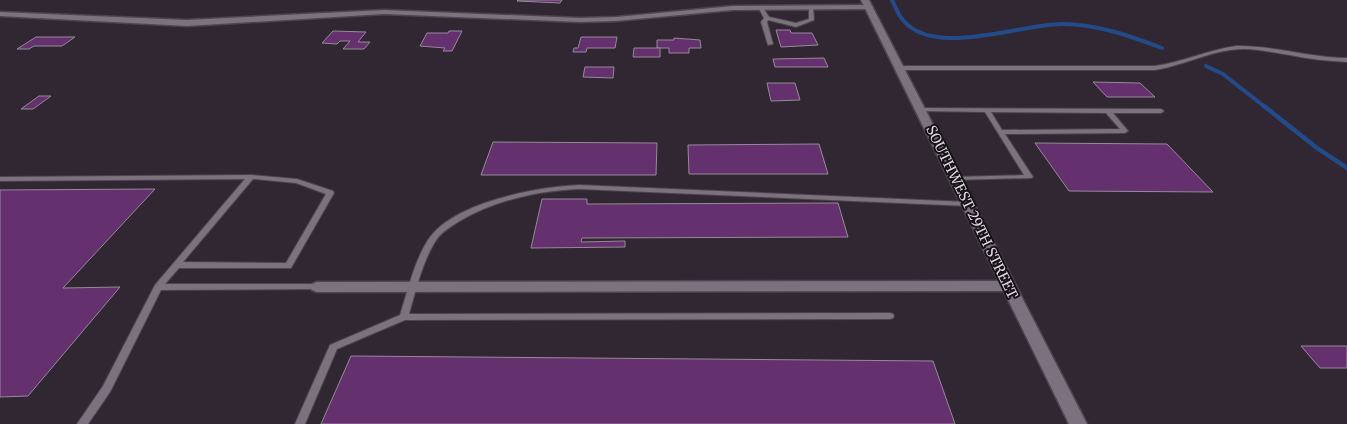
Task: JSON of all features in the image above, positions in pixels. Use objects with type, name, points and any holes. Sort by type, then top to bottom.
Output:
[{"type":"street","points":[[0,14],[187,23],[384,12],[580,20],[616,19],[718,9],[811,7],[867,3]]},
{"type":"street","name":"SOUTHWEST 29TH STREET","points":[[867,3],[1078,424]]},
{"type":"street","points":[[317,288],[1009,286]]},
{"type":"lane","points":[[760,7],[767,18],[788,24],[809,23],[813,17],[811,7]]},
{"type":"lane","points":[[767,18],[764,22],[770,44]]},
{"type":"lane","points":[[900,68],[1155,68],[1170,66],[1238,47],[1320,59],[1347,60]]},
{"type":"lane","points":[[922,110],[1161,111]]},
{"type":"lane","points":[[955,178],[1029,177],[987,111]]},
{"type":"lane","points":[[1001,132],[1125,131],[1108,111]]},
{"type":"lane","points":[[82,424],[107,389],[158,287],[251,177]]},
{"type":"lane","points":[[0,179],[251,177],[297,181],[330,192],[288,266],[178,265]]},
{"type":"lane","points":[[404,317],[423,261],[435,236],[456,221],[498,201],[558,187],[968,204]]},
{"type":"lane","points":[[158,287],[317,288]]},
{"type":"lane","points":[[300,424],[333,347],[404,317],[890,316]]},
{"type":"building","points":[[518,0],[562,0],[560,3]]},
{"type":"building","points":[[776,30],[790,30],[791,33],[812,33],[818,45],[781,47]]},
{"type":"building","points":[[333,31],[366,32],[358,42],[370,42],[364,49],[343,49],[350,41],[340,41],[337,44],[322,43]]},
{"type":"building","points":[[449,31],[462,31],[452,51],[443,51],[445,48],[420,46],[427,33],[448,33]]},
{"type":"building","points":[[36,37],[75,37],[62,46],[34,46],[29,49],[17,49]]},
{"type":"building","points":[[581,37],[617,37],[615,48],[587,48],[586,52],[573,52],[574,48],[578,48]]},
{"type":"building","points":[[674,38],[700,40],[701,48],[689,48],[689,53],[669,53],[669,48],[657,48],[657,40],[674,40]]},
{"type":"building","points":[[634,48],[660,48],[660,57],[633,57]]},
{"type":"building","points":[[824,58],[828,67],[775,67],[773,59]]},
{"type":"building","points":[[585,67],[614,67],[613,78],[583,77]]},
{"type":"building","points":[[1093,82],[1140,83],[1155,97],[1107,97]]},
{"type":"building","points":[[767,83],[795,83],[800,100],[771,101]]},
{"type":"building","points":[[39,96],[51,96],[33,109],[21,109]]},
{"type":"building","points":[[493,142],[657,143],[656,175],[481,175]]},
{"type":"building","points":[[1035,143],[1167,144],[1213,192],[1069,191]]},
{"type":"building","points":[[819,144],[828,174],[689,174],[688,145]]},
{"type":"building","points":[[155,189],[63,288],[120,287],[28,396],[0,397],[0,190]]},
{"type":"building","points":[[542,199],[587,199],[587,204],[838,203],[848,237],[582,238],[581,242],[625,241],[625,247],[531,248]]},
{"type":"building","points":[[1301,346],[1347,346],[1347,368],[1320,368]]},
{"type":"building","points":[[351,356],[933,361],[955,424],[321,424]]},
{"type":"waterway","points":[[892,0],[903,20],[917,31],[935,37],[978,36],[1044,25],[1062,24],[1088,26],[1138,39],[1162,48]]},
{"type":"waterway","points":[[1206,66],[1223,74],[1265,107]]},
{"type":"waterway","points":[[1264,106],[1317,148],[1347,168]]}]
